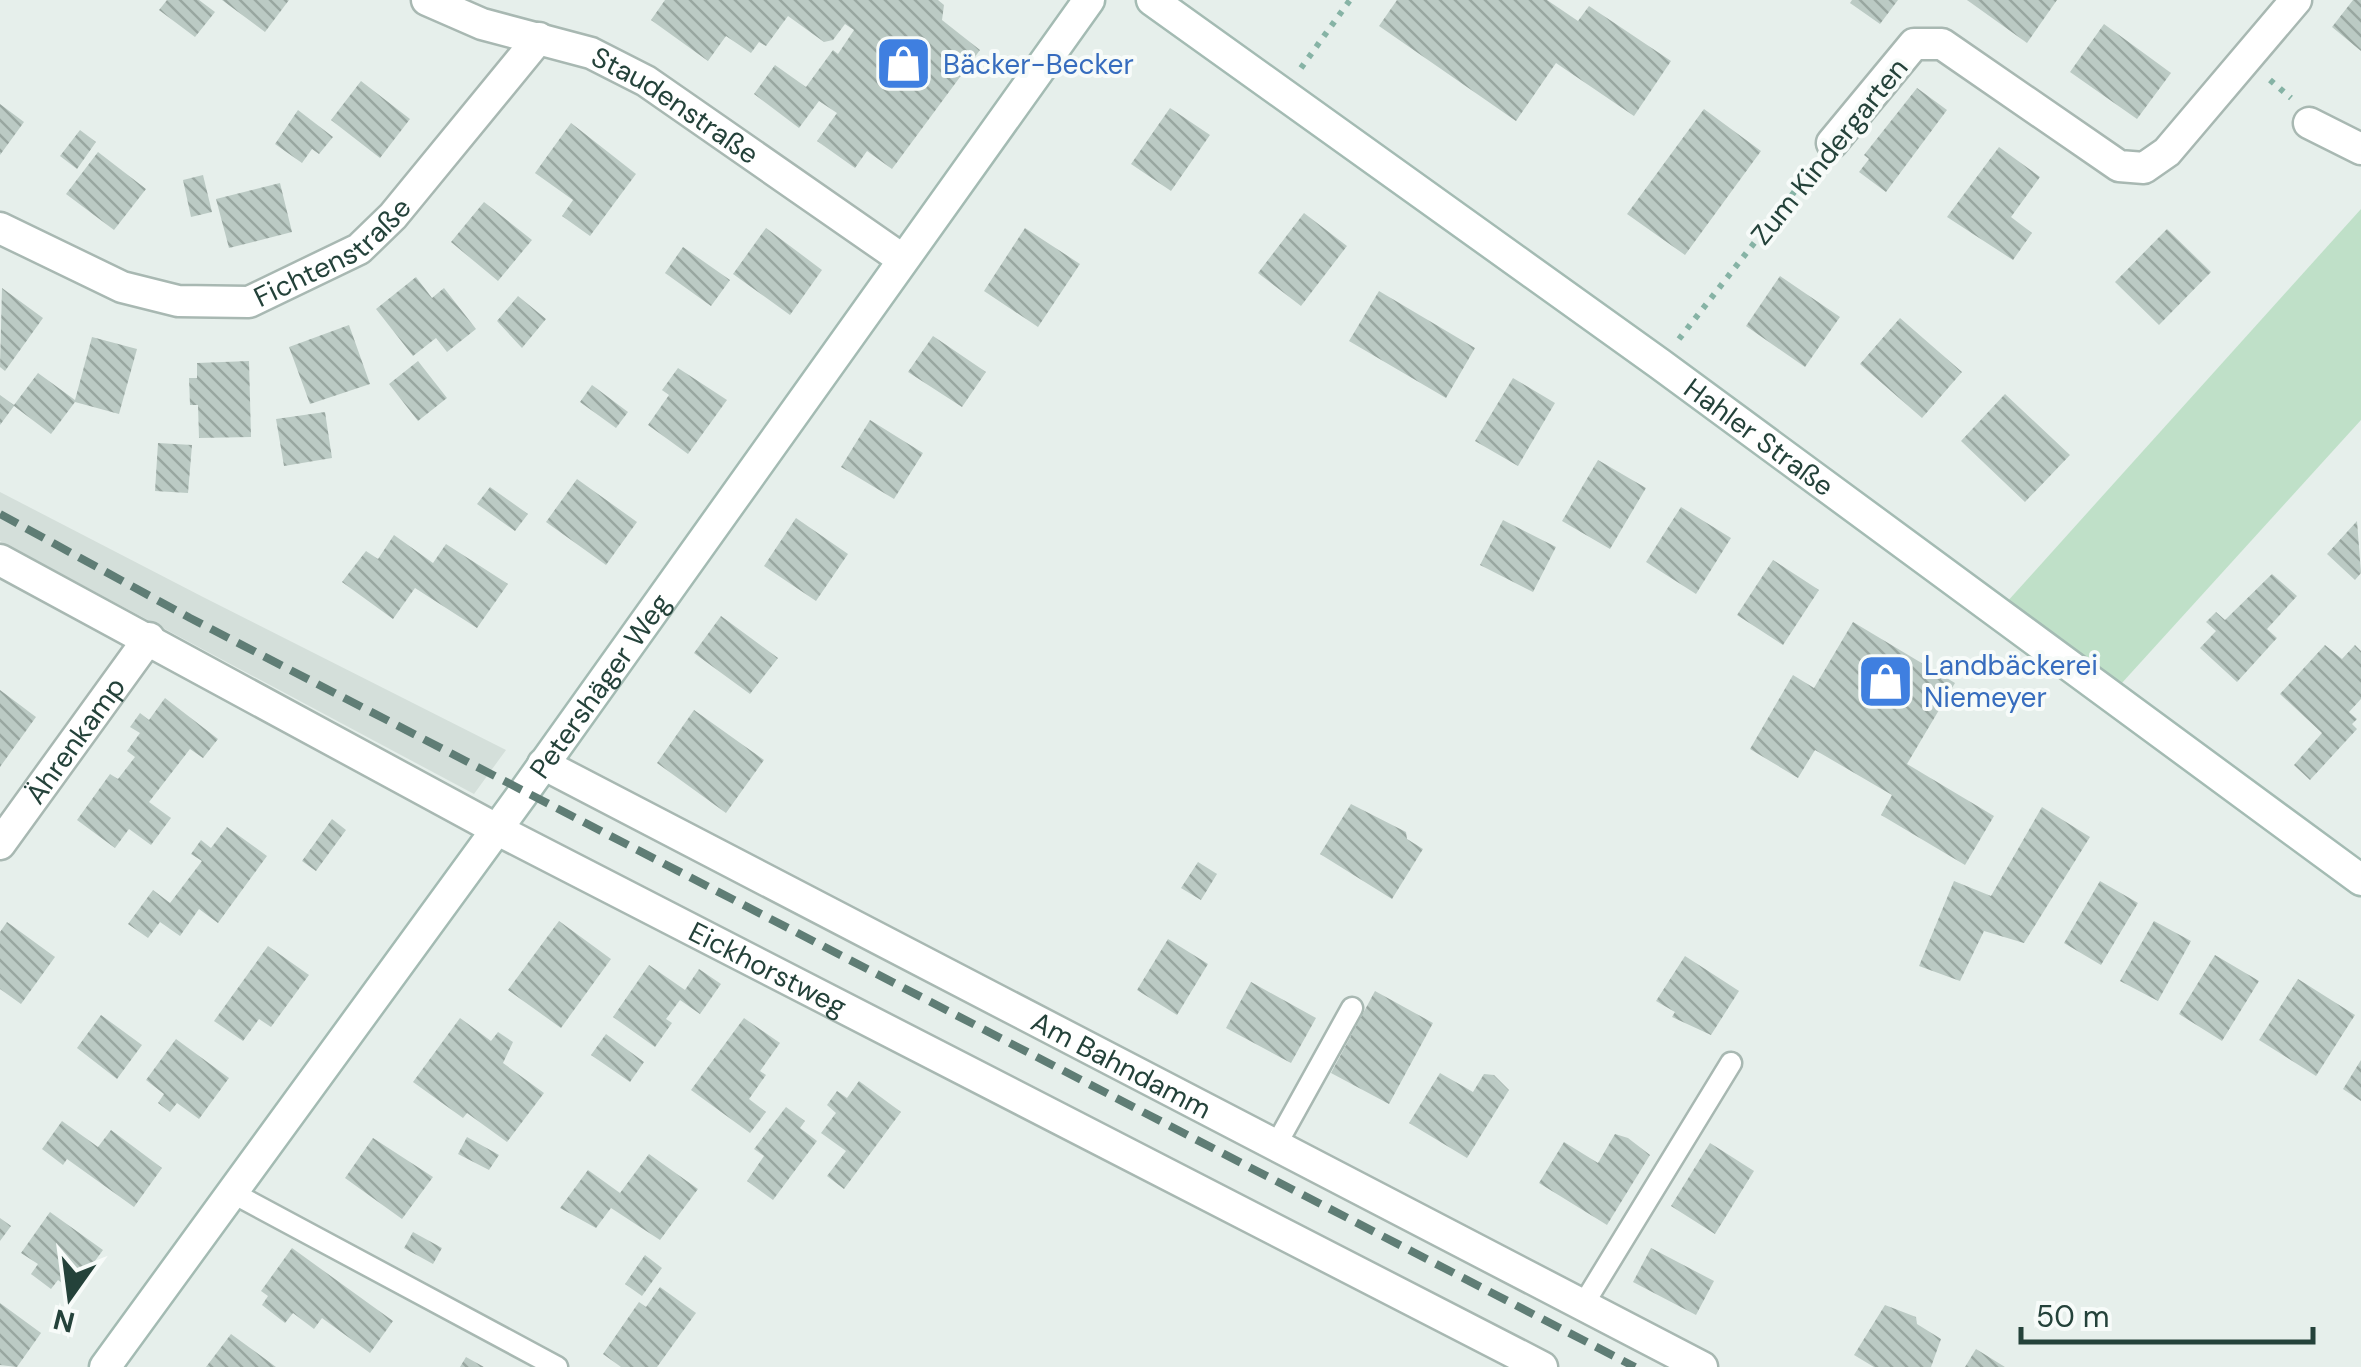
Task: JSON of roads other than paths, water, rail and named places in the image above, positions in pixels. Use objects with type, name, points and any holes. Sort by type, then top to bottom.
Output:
[{"type":"street","name":"Staudenstraße","points":[[427,0],[482,24],[592,54],[646,81],[902,260]]},
{"type":"street","name":"Petershäger Weg","points":[[105,1367],[543,764],[1089,0]]},
{"type":"street","name":"Hahler Straße","points":[[1152,0],[1660,364],[2361,880]]},
{"type":"street","name":"Zum Kindergarten","points":[[1832,143],[1914,44],[1942,44],[2119,166],[2144,168],[2167,152],[2296,0]]},
{"type":"street","name":"Fichtenstraße","points":[[0,228],[122,288],[178,301],[249,302],[359,249],[394,216],[538,38]]},
{"type":"street","points":[[2309,123],[2361,149]]},
{"type":"street","name":"Eickhorstweg","points":[[0,560],[496,829],[1542,1367]]},
{"type":"street","name":"Ährenkamp","points":[[0,844],[149,638]]},
{"type":"street","name":"Am Bahndamm","points":[[543,764],[1702,1367]]},
{"type":"lane","points":[[1276,1145],[1352,1008]]},
{"type":"lane","points":[[1584,1305],[1731,1063]]},
{"type":"lane","points":[[231,1192],[556,1367]]},
{"type":"railway","points":[[0,514],[190,618],[1635,1367]]},
{"type":"place","name":"Bäcker-Becker","points":[[904,64]]},
{"type":"place","name":"Landbäckerei Niemeyer","points":[[1885,681]]}]
